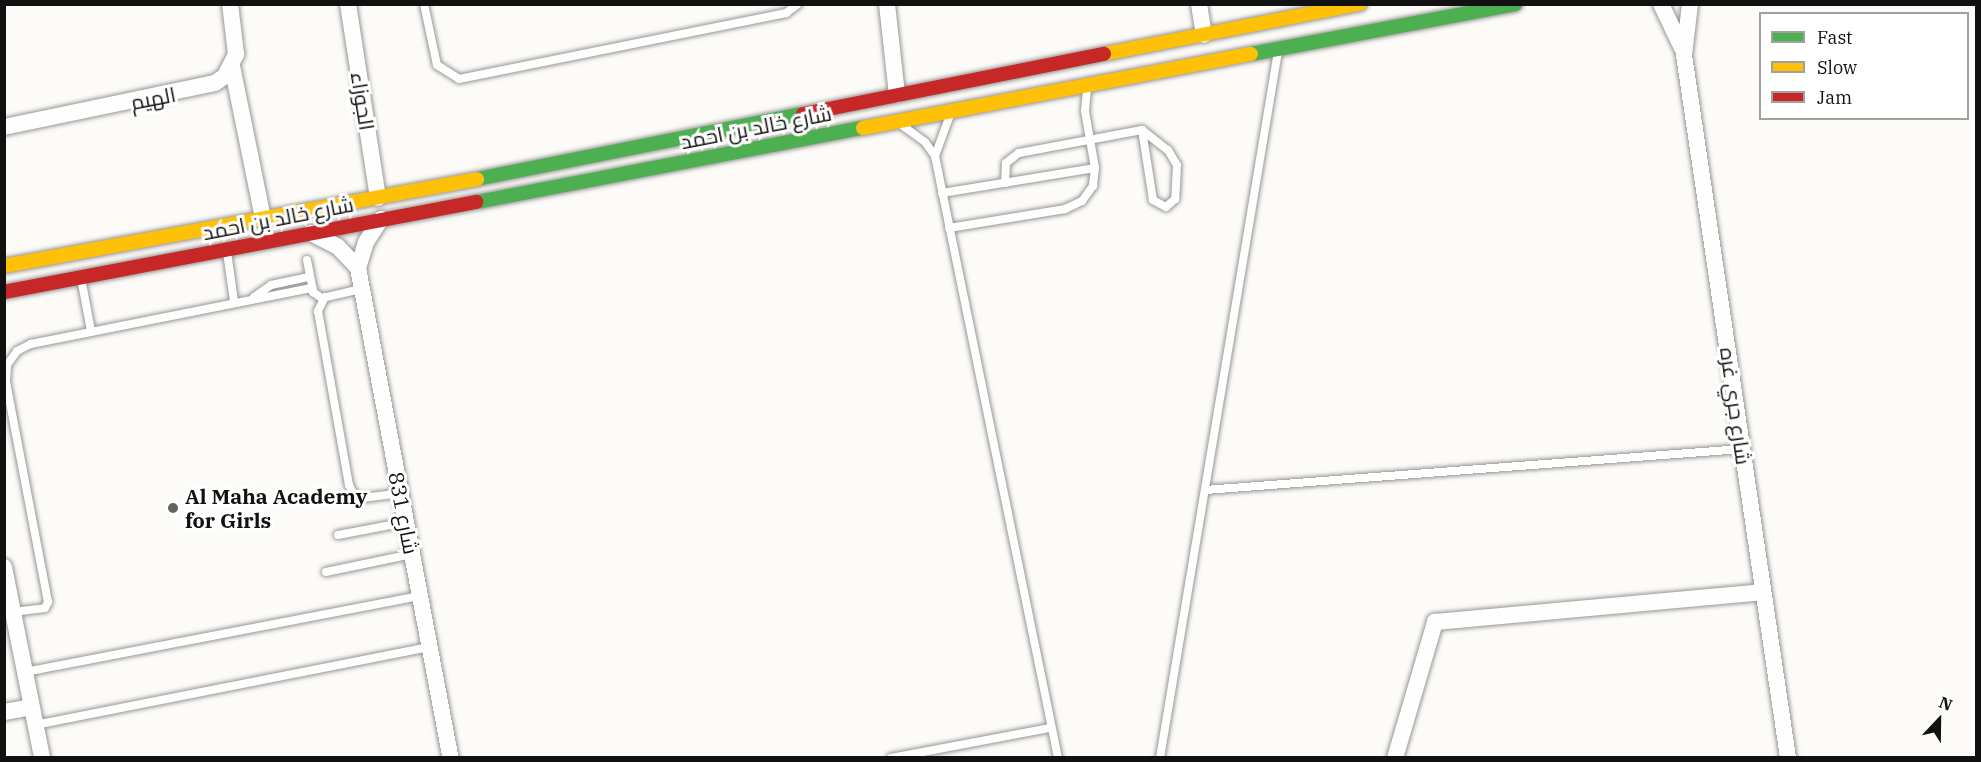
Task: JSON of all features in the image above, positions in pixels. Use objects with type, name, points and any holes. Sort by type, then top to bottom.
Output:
[{"type":"main road","name":"شارع خالد بن احمد","points":[[4,266],[378,198],[1360,4]]},
{"type":"main road","name":"شارع خالد بن احمد","points":[[4,292],[1515,4]]},
{"type":"street","points":[[230,4],[237,41],[232,66],[263,219]]},
{"type":"street","name":"الجوزاء","points":[[348,4],[378,198]]},
{"type":"street","points":[[888,4],[897,94]]},
{"type":"street","points":[[1199,4],[1204,35]]},
{"type":"street","name":"شارع جري غره","points":[[1661,4],[1684,55]]},
{"type":"street","name":"شارع جري غره","points":[[1690,4],[1684,55],[1788,758]]},
{"type":"street","name":"الهيم","points":[[4,127],[203,88],[215,83],[232,66]]},
{"type":"street","name":"شارع 831","points":[[381,219],[366,242],[358,268],[451,758]]},
{"type":"street","points":[[311,233],[338,247],[358,268]]},
{"type":"street","points":[[4,567],[42,758]]},
{"type":"street","points":[[1395,758],[1435,622],[1762,592]]},
{"type":"street","points":[[4,712],[32,707]]},
{"type":"lane","points":[[424,4],[437,65],[459,79],[786,13],[798,4]]},
{"type":"lane","points":[[1160,758],[1278,50]]},
{"type":"lane","points":[[949,228],[1065,209],[1082,201],[1093,186],[1095,168],[1085,111],[1088,86]]},
{"type":"lane","points":[[952,112],[943,125],[935,156],[1050,728],[1058,758]]},
{"type":"lane","points":[[896,122],[912,130],[935,156]]},
{"type":"lane","points":[[1005,183],[1006,163],[1011,157],[1142,130],[1168,150],[1177,165],[1175,200],[1166,207],[1154,200],[1142,130]]},
{"type":"lane","points":[[942,193],[1095,168]]},
{"type":"lane","points":[[227,249],[234,301]]},
{"type":"lane","points":[[308,260],[312,288],[323,299]]},
{"type":"lane","points":[[81,278],[92,331]]},
{"type":"lane","points":[[254,297],[271,285],[310,278]]},
{"type":"lane","points":[[13,612],[45,608],[48,602],[6,381],[8,365],[17,351],[31,344],[254,297],[268,299],[312,288]]},
{"type":"lane","points":[[323,299],[361,289]]},
{"type":"lane","points":[[323,299],[318,311],[350,490],[362,498],[400,492]]},
{"type":"lane","points":[[1204,490],[1742,449]]},
{"type":"lane","points":[[338,535],[406,522]]},
{"type":"lane","points":[[326,572],[412,554]]},
{"type":"lane","points":[[25,672],[421,596]]},
{"type":"lane","points":[[35,725],[431,647]]},
{"type":"lane","points":[[891,758],[1050,728]]},
{"type":"traffic: fast","points":[[1251,54],[1515,4]]},
{"type":"traffic: fast","points":[[477,179],[803,114]]},
{"type":"traffic: fast","points":[[477,202],[863,128]]},
{"type":"traffic: slow","points":[[1104,54],[1360,4]]},
{"type":"traffic: slow","points":[[863,128],[1251,54]]},
{"type":"traffic: slow","points":[[4,266],[477,179]]},
{"type":"traffic: jam","points":[[803,114],[1104,54]]},
{"type":"traffic: jam","points":[[4,292],[477,202]]},
{"type":"place","name":"Al Maha Academy for Girls","points":[[173,508]]}]
